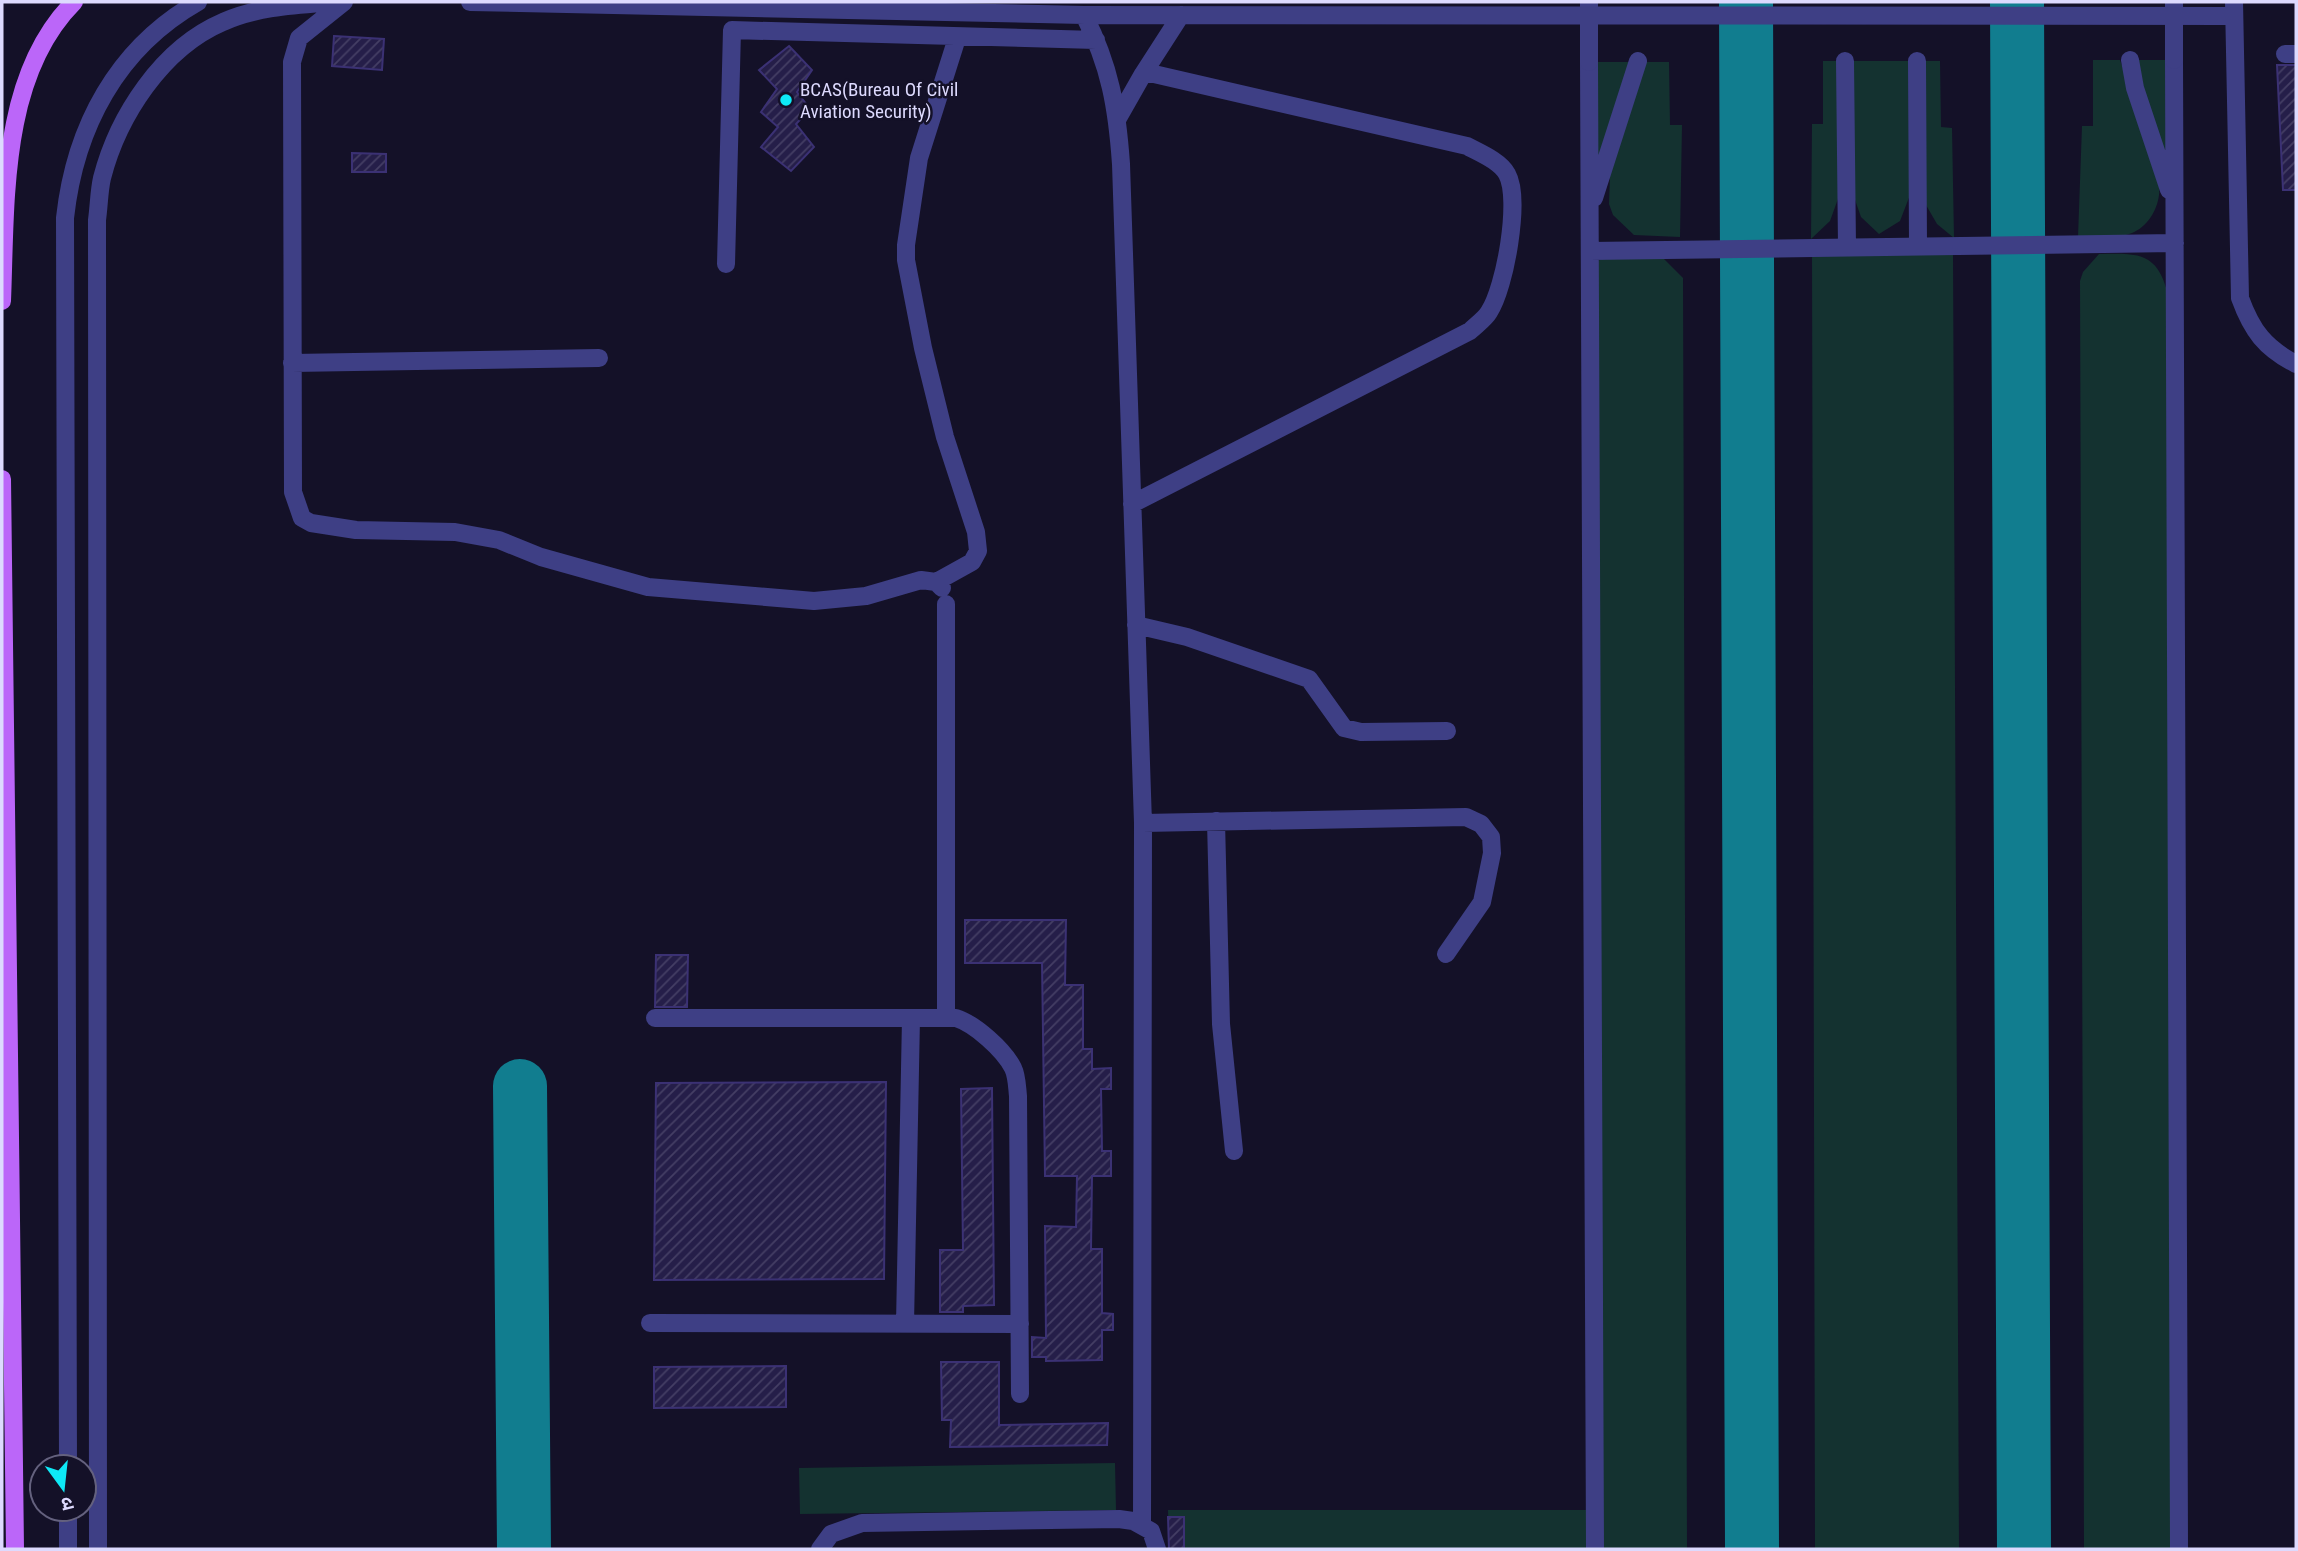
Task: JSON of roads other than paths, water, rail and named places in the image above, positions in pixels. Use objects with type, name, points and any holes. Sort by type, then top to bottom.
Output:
[{"type":"main road","points":[[2,300],[11,126],[24,78],[38,45],[61,14],[74,2]]},
{"type":"main road","points":[[2,479],[15,1549]]},
{"type":"street","points":[[68,1453],[65,218],[74,164],[97,103],[129,57],[154,31],[198,2]]},
{"type":"street","points":[[98,1549],[97,220],[101,181],[110,151],[142,91],[164,65],[195,39],[236,17],[302,5],[338,2]]},
{"type":"street","points":[[344,2],[299,38],[292,62],[293,492],[297,511],[311,523],[356,530],[455,532],[499,540],[541,557],[648,587],[814,601],[866,597],[920,580],[941,591]]},
{"type":"street","points":[[470,2],[1084,15],[2233,9],[2240,299],[2250,325],[2264,342],[2296,364]]},
{"type":"street","points":[[1589,2],[1595,1549]]},
{"type":"street","points":[[2174,2],[2179,1549]]},
{"type":"street","points":[[1084,15],[1109,73],[1118,118],[1143,822],[1142,1525]]},
{"type":"street","points":[[1118,118],[1181,15]]},
{"type":"street","points":[[726,264],[732,30],[1096,40]]},
{"type":"street","points":[[946,1018],[941,591],[972,562],[978,551],[976,532],[945,438],[923,348],[906,260],[906,244],[919,158],[957,38]]},
{"type":"street","points":[[2130,60],[2135,89],[2175,207]]},
{"type":"street","points":[[1590,213],[1638,61]]},
{"type":"street","points":[[1845,61],[1847,247]]},
{"type":"street","points":[[1917,61],[1918,246]]},
{"type":"street","points":[[1132,504],[1470,331],[1489,314],[1499,292],[1512,212],[1512,190],[1507,172],[1493,160],[1467,146],[1143,74]]},
{"type":"street","points":[[1590,251],[2175,243]]},
{"type":"street","points":[[292,363],[599,358]]},
{"type":"street","points":[[1136,625],[1187,637],[1309,679],[1344,728],[1361,732],[1447,732]]},
{"type":"street","points":[[1143,822],[1466,817],[1481,824],[1491,837],[1492,853],[1482,902],[1446,954]]},
{"type":"street","points":[[1216,821],[1221,1024],[1234,1151]]},
{"type":"street","points":[[655,1018],[946,1018],[965,1021],[1006,1058],[1017,1081],[1020,1394]]},
{"type":"street","points":[[905,1324],[911,1018]]},
{"type":"street","points":[[650,1323],[1020,1324]]},
{"type":"street","points":[[67,1407],[97,1407]]},
{"type":"street","points":[[820,1549],[831,1534],[844,1527],[880,1522],[1119,1519],[1142,1525],[1151,1531],[1157,1549]]},
{"type":"street","points":[[68,1523],[68,1549]]},
{"type":"place","name":"BCAS(Bureau Of Civil Aviation Security)","points":[[786,100]]}]
